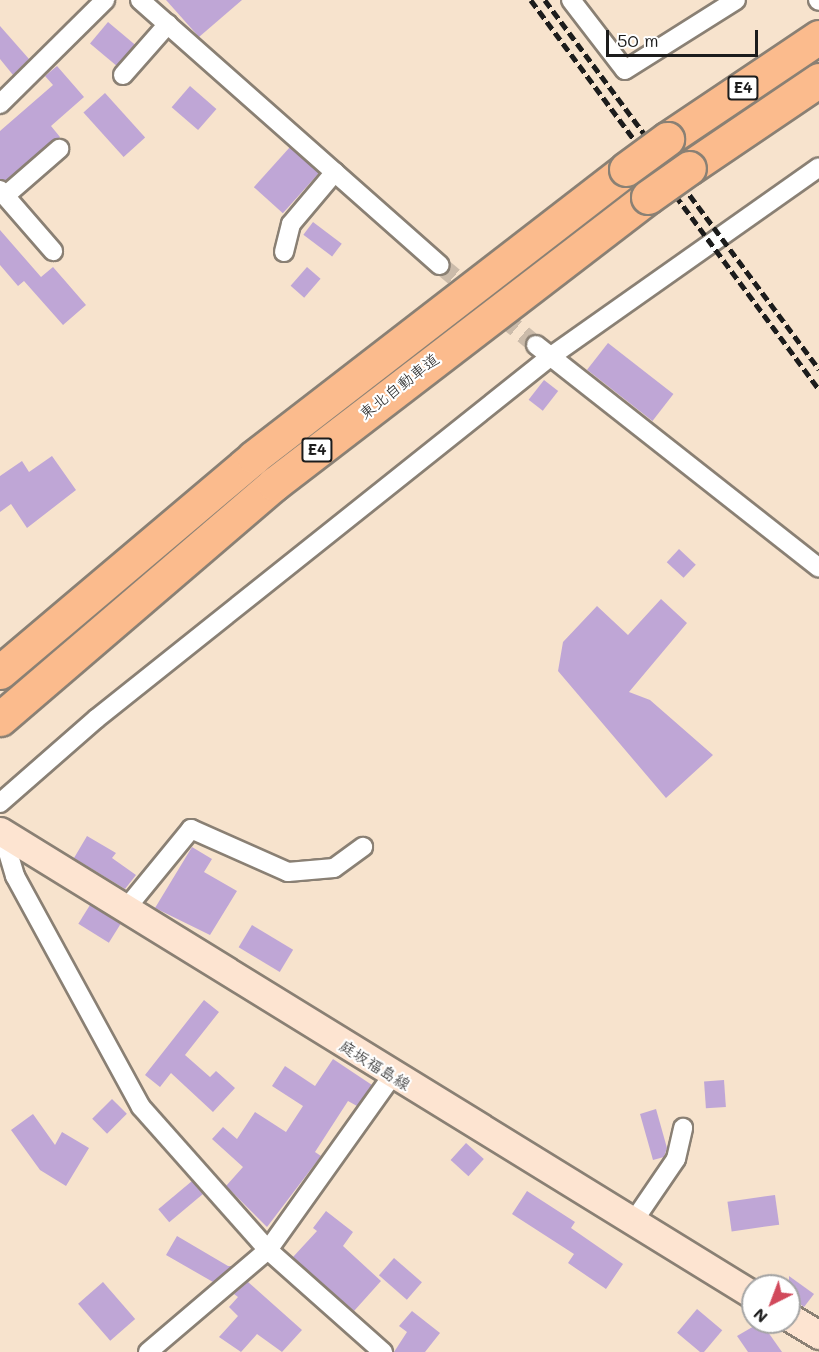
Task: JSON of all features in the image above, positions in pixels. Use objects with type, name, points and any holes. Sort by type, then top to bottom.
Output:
[{"type":"highway","name":"東北自動車道","points":[[0,672],[254,456],[626,169],[819,37]]},
{"type":"highway","name":"東北自動車道","points":[[0,719],[274,484],[648,197],[819,80]]},
{"type":"main road","name":"庭坂福島線","points":[[1,832],[392,1076],[741,1288]]},
{"type":"main road","points":[[801,1324],[819,1335]]},
{"type":"street","points":[[0,104],[105,0]]},
{"type":"street","points":[[140,0],[440,265]]},
{"type":"street","points":[[571,0],[625,70],[736,0]]},
{"type":"street","points":[[123,75],[168,24]]},
{"type":"street","points":[[53,251],[3,193],[59,149]]},
{"type":"street","points":[[284,252],[283,239],[291,224],[335,172]]},
{"type":"street","points":[[0,804],[96,719],[550,357],[818,172]]},
{"type":"street","points":[[536,345],[819,568]]},
{"type":"street","points":[[124,910],[191,829],[288,872],[334,868],[363,847]]},
{"type":"street","points":[[1,832],[15,876],[141,1107],[268,1250],[383,1352]]},
{"type":"street","points":[[148,1352],[268,1250],[392,1076]]},
{"type":"street","points":[[633,1222],[676,1159],[683,1128]]},
{"type":"building","points":[[166,0],[242,0],[199,37]]},
{"type":"building","points":[[108,22],[135,44],[117,66],[90,43]]},
{"type":"building","points":[[0,26],[29,59],[13,75],[0,59]]},
{"type":"building","points":[[57,66],[84,97],[51,126],[60,137],[6,181],[0,179],[0,131],[53,85],[45,76]]},
{"type":"building","points":[[190,86],[216,109],[198,130],[172,107]]},
{"type":"building","points":[[105,93],[145,138],[124,157],[83,112]]},
{"type":"building","points":[[290,147],[319,173],[283,213],[254,187]]},
{"type":"building","points":[[313,222],[342,244],[332,256],[303,235]]},
{"type":"building","points":[[0,230],[41,277],[53,267],[86,305],[63,325],[24,281],[18,286],[0,265]]},
{"type":"building","points":[[307,267],[321,279],[304,298],[291,286]]},
{"type":"building","points":[[608,343],[673,394],[652,421],[587,370]]},
{"type":"building","points":[[544,380],[558,391],[543,411],[529,400]]},
{"type":"building","points":[[52,456],[76,490],[27,528],[11,504],[0,512],[0,476],[22,461],[29,472]]},
{"type":"building","points":[[679,549],[696,565],[684,578],[667,562]]},
{"type":"building","points":[[661,599],[687,623],[629,692],[650,700],[713,755],[666,798],[558,671],[563,642],[597,606],[628,635]]},
{"type":"building","points":[[87,836],[116,853],[112,858],[136,875],[125,889],[74,858]]},
{"type":"building","points":[[192,847],[212,859],[204,872],[237,891],[210,935],[155,908]]},
{"type":"building","points":[[90,905],[121,924],[109,943],[78,924]]},
{"type":"building","points":[[252,925],[293,950],[280,972],[239,947]]},
{"type":"building","points":[[204,1000],[219,1012],[185,1055],[210,1077],[216,1071],[235,1088],[213,1112],[171,1073],[160,1087],[145,1075]]},
{"type":"building","points":[[333,1059],[372,1085],[357,1106],[348,1101],[315,1152],[321,1156],[267,1227],[226,1186],[243,1167],[212,1139],[223,1127],[237,1139],[255,1112],[286,1132],[303,1106],[272,1086],[285,1066],[315,1086]]},
{"type":"building","points":[[724,1080],[726,1107],[706,1108],[704,1081]]},
{"type":"building","points":[[112,1099],[127,1114],[107,1134],[92,1119]]},
{"type":"building","points":[[656,1109],[667,1148],[664,1157],[653,1160],[640,1114]]},
{"type":"building","points":[[33,1114],[55,1145],[62,1132],[89,1148],[66,1186],[40,1170],[11,1130]]},
{"type":"building","points":[[466,1143],[484,1159],[468,1176],[451,1160]]},
{"type":"building","points":[[192,1181],[203,1194],[169,1222],[158,1209]]},
{"type":"building","points":[[527,1191],[575,1222],[571,1228],[623,1264],[606,1289],[568,1263],[574,1254],[512,1214]]},
{"type":"building","points":[[775,1195],[779,1225],[732,1231],[727,1202]]},
{"type":"building","points":[[326,1211],[353,1232],[343,1246],[381,1281],[354,1311],[293,1257],[317,1231],[313,1228]]},
{"type":"building","points":[[177,1236],[228,1266],[232,1266],[213,1282],[166,1255]]},
{"type":"building","points":[[394,1258],[422,1282],[407,1300],[379,1275]]},
{"type":"building","points":[[103,1282],[135,1319],[110,1341],[78,1304]]},
{"type":"building","points":[[248,1282],[302,1330],[282,1352],[257,1334],[241,1352],[219,1337],[238,1316],[229,1307],[238,1297],[234,1294]]},
{"type":"building","points":[[801,1285],[814,1294],[804,1307],[801,1305]]},
{"type":"building","points":[[697,1309],[722,1330],[704,1352],[700,1352],[677,1333]]},
{"type":"building","points":[[412,1311],[440,1333],[425,1352],[394,1352],[407,1332],[399,1326]]},
{"type":"building","points":[[741,1334],[769,1334],[782,1352],[748,1352],[737,1336]]},
{"type":"tunnel","points":[[440,265],[536,345]]},
{"type":"railway","points":[[531,0],[819,389]]},
{"type":"railway","points":[[545,0],[819,369]]}]
